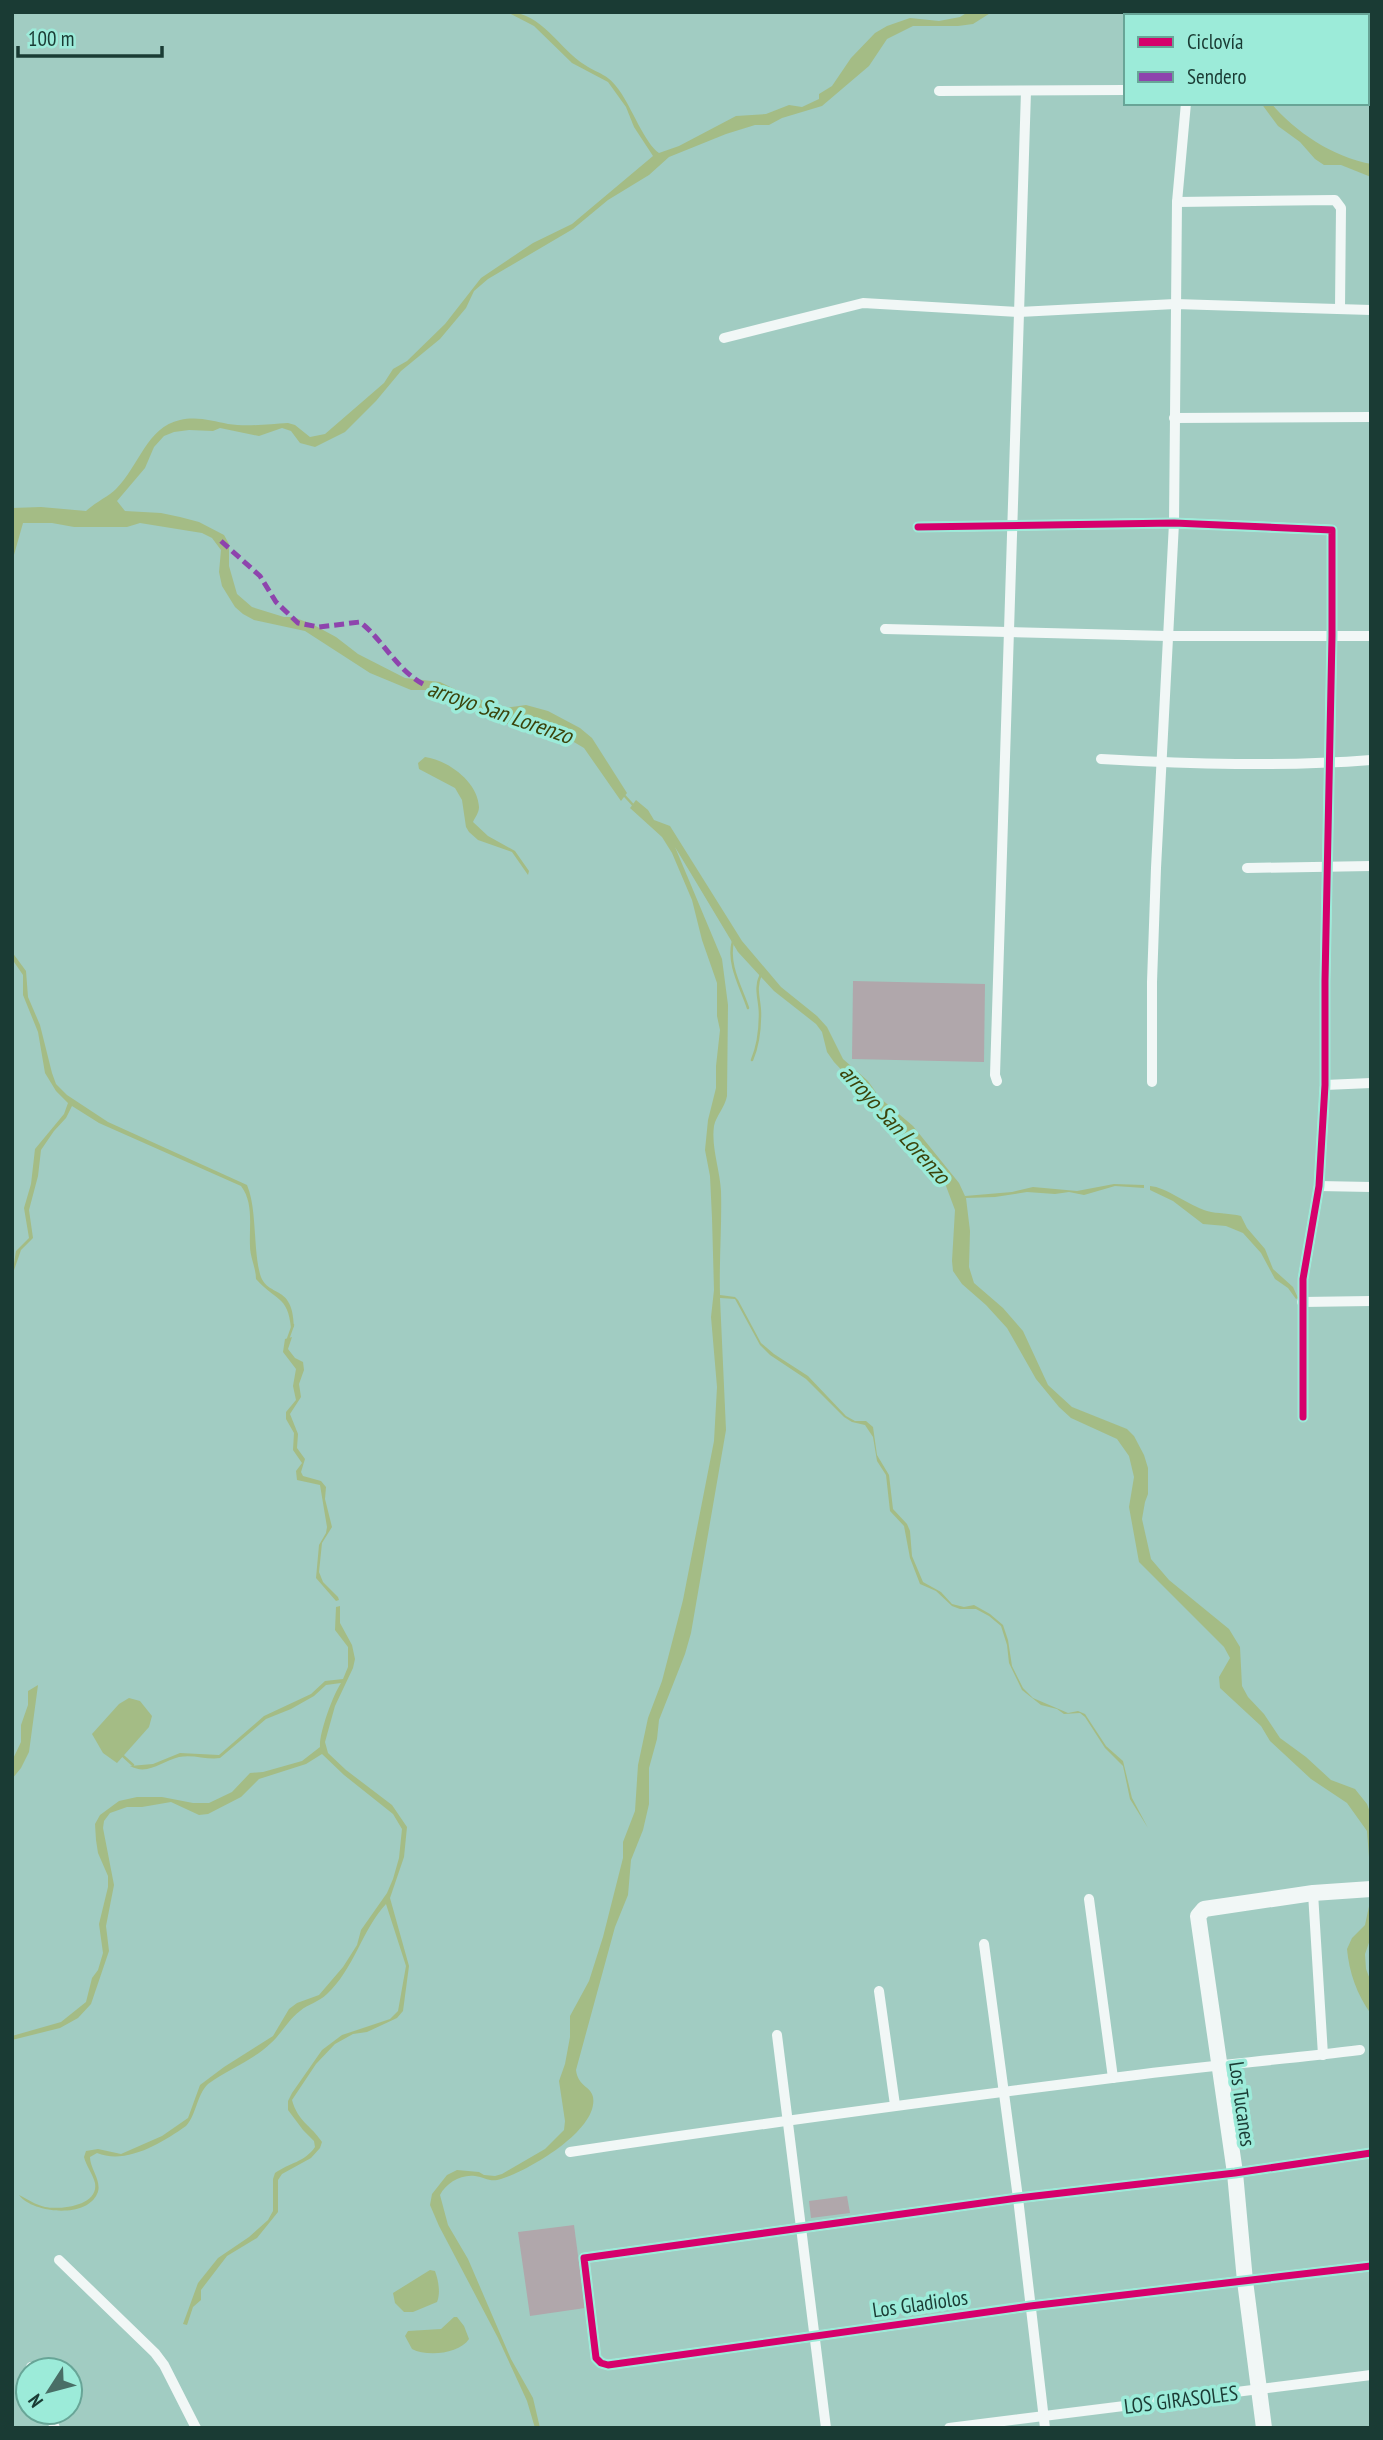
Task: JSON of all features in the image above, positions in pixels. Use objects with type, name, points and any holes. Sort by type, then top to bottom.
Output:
[{"type":"street","points":[[939,91],[1124,90]]},
{"type":"street","points":[[997,1081],[995,1075],[1026,91]]},
{"type":"street","points":[[1152,1082],[1152,969],[1174,523],[1177,202],[1186,105]]},
{"type":"street","points":[[1177,202],[1335,200],[1341,208],[1340,308]]},
{"type":"street","points":[[724,338],[863,303],[1019,312],[1175,304],[1371,310]]},
{"type":"street","points":[[1174,418],[1371,417]]},
{"type":"street","points":[[918,527],[1174,523],[1332,530],[1325,1085],[1319,1186],[1303,1279],[1303,1417]]},
{"type":"street","points":[[885,629],[1167,636],[1371,636]]},
{"type":"street","points":[[1101,759],[1330,763],[1371,760]]},
{"type":"street","points":[[1247,868],[1371,866]]},
{"type":"street","points":[[1325,1085],[1371,1083]]},
{"type":"street","points":[[1319,1186],[1371,1187]]},
{"type":"street","points":[[1302,1302],[1371,1301]]},
{"type":"street","points":[[1323,2055],[1313,1893],[1367,1889]]},
{"type":"street","name":"Los Tucanes","points":[[1264,2428],[1245,2281],[1235,2173],[1198,1916],[1203,1909],[1313,1893]]},
{"type":"street","points":[[1089,1899],[1112,2078]]},
{"type":"street","points":[[984,1944],[1018,2198],[1044,2422]]},
{"type":"street","points":[[879,1991],[895,2105]]},
{"type":"street","points":[[777,2035],[826,2428]]},
{"type":"street","points":[[570,2152],[895,2105],[1360,2050]]},
{"type":"street","points":[[802,2230],[1018,2198],[1371,2154]]},
{"type":"street","name":"Los Gladiolos","points":[[802,2230],[584,2258],[596,2358],[608,2365],[1030,2306],[1245,2281]]},
{"type":"street","points":[[60,2260],[155,2353],[164,2365],[196,2428]]},
{"type":"street","points":[[1245,2281],[1371,2266]]},
{"type":"street","name":"LOS GIRASOLES","points":[[948,2428],[1044,2422],[1371,2375]]},
{"type":"shaded area","points":[[853,981],[985,984],[984,1062],[852,1059]]},
{"type":"shaded area","points":[[847,2196],[850,2213],[811,2218],[809,2201]]},
{"type":"shaded area","points":[[574,2225],[585,2308],[530,2316],[518,2232]]},
{"type":"water","points":[[507,12],[530,18],[540,24],[575,58],[611,80],[624,97],[649,142],[659,153],[679,146],[736,116],[766,114],[789,105],[802,107],[819,99],[819,94],[832,86],[851,58],[875,33],[887,26],[910,18],[939,21],[960,17],[968,12],[992,12],[973,24],[913,26],[887,39],[869,66],[822,106],[782,118],[769,125],[755,125],[726,134],[669,157],[649,175],[608,200],[573,229],[488,279],[474,291],[466,308],[440,339],[401,371],[345,432],[315,447],[300,443],[291,431],[282,428],[259,436],[220,428],[213,431],[174,432],[164,436],[154,447],[145,468],[117,501],[125,511],[180,517],[199,522],[224,535],[229,544],[229,566],[237,594],[252,607],[312,624],[336,637],[358,654],[405,678],[440,682],[496,709],[526,705],[548,711],[580,728],[592,738],[627,793],[621,801],[584,748],[562,735],[542,733],[525,724],[501,724],[436,694],[425,690],[411,690],[370,673],[305,631],[254,620],[243,614],[235,607],[222,586],[219,572],[221,550],[212,538],[202,533],[140,523],[127,527],[74,527],[52,523],[23,523],[12,562],[12,508],[41,507],[86,511],[116,489],[151,439],[169,424],[193,419],[243,425],[288,423],[310,437],[325,434],[384,383],[393,369],[407,361],[445,324],[481,278],[533,243],[572,224],[653,156],[634,127],[626,107],[608,82],[572,63],[534,26]]},
{"type":"water","points":[[1262,105],[1273,105],[1291,124],[1316,142],[1343,156],[1371,164],[1371,177],[1341,165],[1324,165],[1278,126]]},
{"type":"water","points":[[425,757],[452,768],[468,781],[479,807],[473,822],[488,836],[515,851],[529,871],[528,875],[512,852],[478,840],[469,832],[462,800],[455,788],[419,769],[418,763]]},
{"type":"water","points":[[636,800],[648,810],[654,820],[670,826],[742,941],[781,987],[827,1027],[843,1059],[868,1081],[880,1098],[913,1126],[959,1183],[965,1196],[1012,1192],[1033,1187],[1077,1191],[1114,1184],[1144,1185],[1144,1188],[1115,1186],[1084,1195],[1069,1192],[1027,1192],[966,1198],[970,1231],[969,1267],[974,1283],[1003,1308],[1023,1331],[1048,1385],[1072,1407],[1127,1429],[1134,1436],[1148,1468],[1148,1494],[1142,1519],[1151,1559],[1169,1580],[1229,1629],[1240,1647],[1242,1686],[1280,1738],[1331,1780],[1355,1789],[1367,1804],[1371,1815],[1371,1883],[1367,1831],[1347,1803],[1311,1779],[1270,1741],[1261,1726],[1220,1688],[1219,1677],[1230,1658],[1224,1647],[1139,1562],[1129,1507],[1134,1477],[1129,1456],[1117,1439],[1071,1418],[1059,1407],[1036,1379],[1007,1328],[962,1284],[953,1271],[955,1210],[943,1178],[834,1062],[816,1024],[774,991],[738,952],[675,847],[722,959],[728,1005],[727,1096],[715,1122],[713,1134],[721,1191],[720,1295],[735,1297],[738,1300],[761,1343],[808,1376],[846,1416],[855,1421],[866,1421],[873,1427],[877,1455],[889,1475],[893,1509],[910,1531],[912,1556],[923,1582],[941,1592],[952,1604],[964,1607],[974,1605],[1003,1625],[1012,1666],[1023,1688],[1033,1698],[1068,1713],[1078,1711],[1085,1714],[1106,1746],[1123,1761],[1132,1798],[1148,1828],[1130,1799],[1123,1766],[1105,1748],[1085,1717],[1080,1713],[1064,1714],[1057,1709],[1041,1705],[1022,1690],[1009,1663],[1001,1626],[976,1609],[952,1606],[936,1591],[920,1584],[910,1558],[904,1526],[890,1511],[886,1475],[877,1461],[873,1437],[865,1425],[844,1417],[806,1379],[770,1355],[760,1345],[735,1299],[720,1298],[726,1430],[691,1633],[659,1720],[649,1768],[649,1804],[643,1830],[631,1860],[628,1895],[615,1927],[576,2070],[579,2080],[592,2093],[592,2110],[574,2135],[528,2167],[497,2180],[475,2176],[459,2178],[440,2195],[448,2225],[468,2259],[511,2359],[533,2398],[540,2428],[535,2428],[527,2401],[498,2338],[430,2205],[432,2194],[447,2175],[457,2170],[495,2176],[502,2174],[545,2149],[564,2130],[559,2081],[570,2037],[570,2016],[589,1981],[603,1937],[623,1858],[623,1842],[635,1811],[638,1765],[648,1718],[662,1681],[683,1600],[714,1441],[717,1387],[711,1317],[714,1290],[712,1218],[710,1176],[705,1150],[708,1120],[716,1088],[720,1030],[717,1016],[717,983],[692,900],[672,853],[662,837],[630,808]]},
{"type":"water","points":[[12,952],[26,971],[28,997],[40,1025],[56,1084],[67,1095],[108,1122],[247,1185],[260,1274],[268,1287],[285,1297],[289,1303],[294,1327],[291,1328],[284,1304],[256,1279],[250,1250],[248,1200],[241,1186],[99,1123],[72,1106],[41,1150],[38,1176],[29,1210],[33,1238],[21,1250],[12,1276],[16,1251],[29,1238],[24,1208],[31,1184],[35,1149],[64,1114],[68,1103],[56,1091],[45,1073],[38,1032],[23,995],[23,975],[12,959]]},
{"type":"water","points":[[1150,1186],[1163,1189],[1207,1211],[1241,1216],[1247,1228],[1265,1249],[1273,1269],[1293,1287],[1298,1298],[1275,1279],[1261,1253],[1243,1233],[1226,1226],[1203,1224],[1173,1201],[1150,1190]]},
{"type":"water","points":[[292,1337],[288,1349],[295,1358],[303,1362],[304,1370],[299,1384],[301,1397],[290,1414],[298,1434],[297,1448],[305,1459],[301,1472],[303,1476],[321,1481],[326,1487],[325,1499],[332,1527],[322,1543],[319,1572],[323,1582],[338,1597],[339,1600],[336,1601],[316,1578],[319,1545],[327,1527],[320,1485],[297,1480],[296,1471],[302,1463],[293,1450],[294,1433],[286,1419],[286,1412],[296,1400],[293,1386],[296,1369],[283,1352],[285,1339]]},
{"type":"water","points":[[340,1606],[340,1623],[352,1645],[355,1659],[335,1706],[325,1742],[328,1753],[392,1805],[407,1827],[404,1857],[390,1898],[409,1966],[403,2011],[397,2018],[367,2032],[353,2034],[335,2044],[316,2064],[292,2100],[301,2118],[322,2142],[320,2148],[311,2158],[282,2174],[278,2180],[278,2212],[257,2238],[227,2256],[201,2290],[201,2300],[193,2307],[187,2325],[183,2324],[198,2283],[218,2258],[268,2220],[273,2211],[275,2173],[302,2159],[315,2147],[314,2141],[288,2110],[292,2093],[322,2050],[342,2035],[390,2019],[398,2011],[406,1966],[386,1904],[336,1984],[324,1997],[296,2015],[264,2049],[208,2084],[186,2126],[155,2145],[132,2154],[108,2156],[97,2153],[90,2157],[98,2185],[97,2194],[91,2202],[82,2207],[59,2211],[35,2206],[19,2195],[38,2205],[52,2208],[77,2205],[91,2197],[95,2191],[95,2183],[84,2157],[86,2151],[98,2149],[121,2154],[162,2136],[188,2118],[200,2085],[273,2036],[289,2009],[319,1995],[343,1967],[357,1945],[361,1930],[387,1893],[393,1879],[399,1858],[402,1829],[393,1814],[322,1754],[306,1764],[259,1779],[241,1797],[208,1814],[199,1815],[171,1802],[127,1807],[110,1813],[103,1828],[114,1885],[106,1926],[109,1951],[91,2004],[78,2018],[60,2028],[12,2040],[12,2036],[61,2022],[86,2002],[92,1978],[98,1970],[103,1953],[99,1924],[108,1887],[108,1876],[98,1853],[96,1840],[95,1824],[100,1815],[119,1801],[137,1797],[209,1803],[232,1792],[250,1773],[302,1761],[320,1747],[327,1714],[341,1683],[326,1685],[314,1696],[266,1719],[220,1758],[184,1756],[149,1769],[130,1766],[153,1764],[180,1753],[219,1755],[264,1716],[311,1694],[325,1681],[343,1679],[348,1667],[348,1647],[335,1630],[336,1607]]},
{"type":"water","points":[[38,1685],[29,1752],[12,1779],[12,1761],[21,1742],[21,1725],[28,1705],[28,1691]]},
{"type":"water","points":[[129,1698],[140,1701],[152,1716],[149,1727],[117,1763],[103,1753],[92,1734],[119,1704]]},
{"type":"water","points":[[1371,1897],[1371,1937],[1365,1954],[1366,1969],[1371,1982],[1371,2014],[1354,1983],[1347,1949],[1352,1938],[1365,1925]]},
{"type":"water","points":[[430,2270],[435,2271],[437,2278],[437,2302],[413,2312],[404,2312],[395,2303],[393,2293]]},
{"type":"water","points":[[454,2317],[464,2326],[469,2339],[464,2344],[442,2353],[426,2353],[412,2349],[405,2336],[408,2331],[441,2329]]},
{"type":"waterway","name":"arroyo San Lorenzo","points":[[622,793],[634,806]]},
{"type":"waterway","points":[[733,941],[733,967],[748,1008]]},
{"type":"waterway","points":[[752,1060],[759,1031],[758,989],[761,974]]},
{"type":"waterway","points":[[288,1339],[293,1325]]},
{"type":"waterway","points":[[123,1756],[133,1765]]},
{"type":"marked path","points":[[221,541],[260,576],[276,602],[298,623],[319,627],[360,622],[405,671],[423,684]]},
{"type":"cycle path","points":[[918,527],[1174,523],[1332,530],[1325,1085],[1319,1186],[1303,1279],[1303,1417]]},
{"type":"cycle path","points":[[1371,2153],[584,2258],[596,2358],[608,2365],[1030,2306],[1371,2266]]}]
